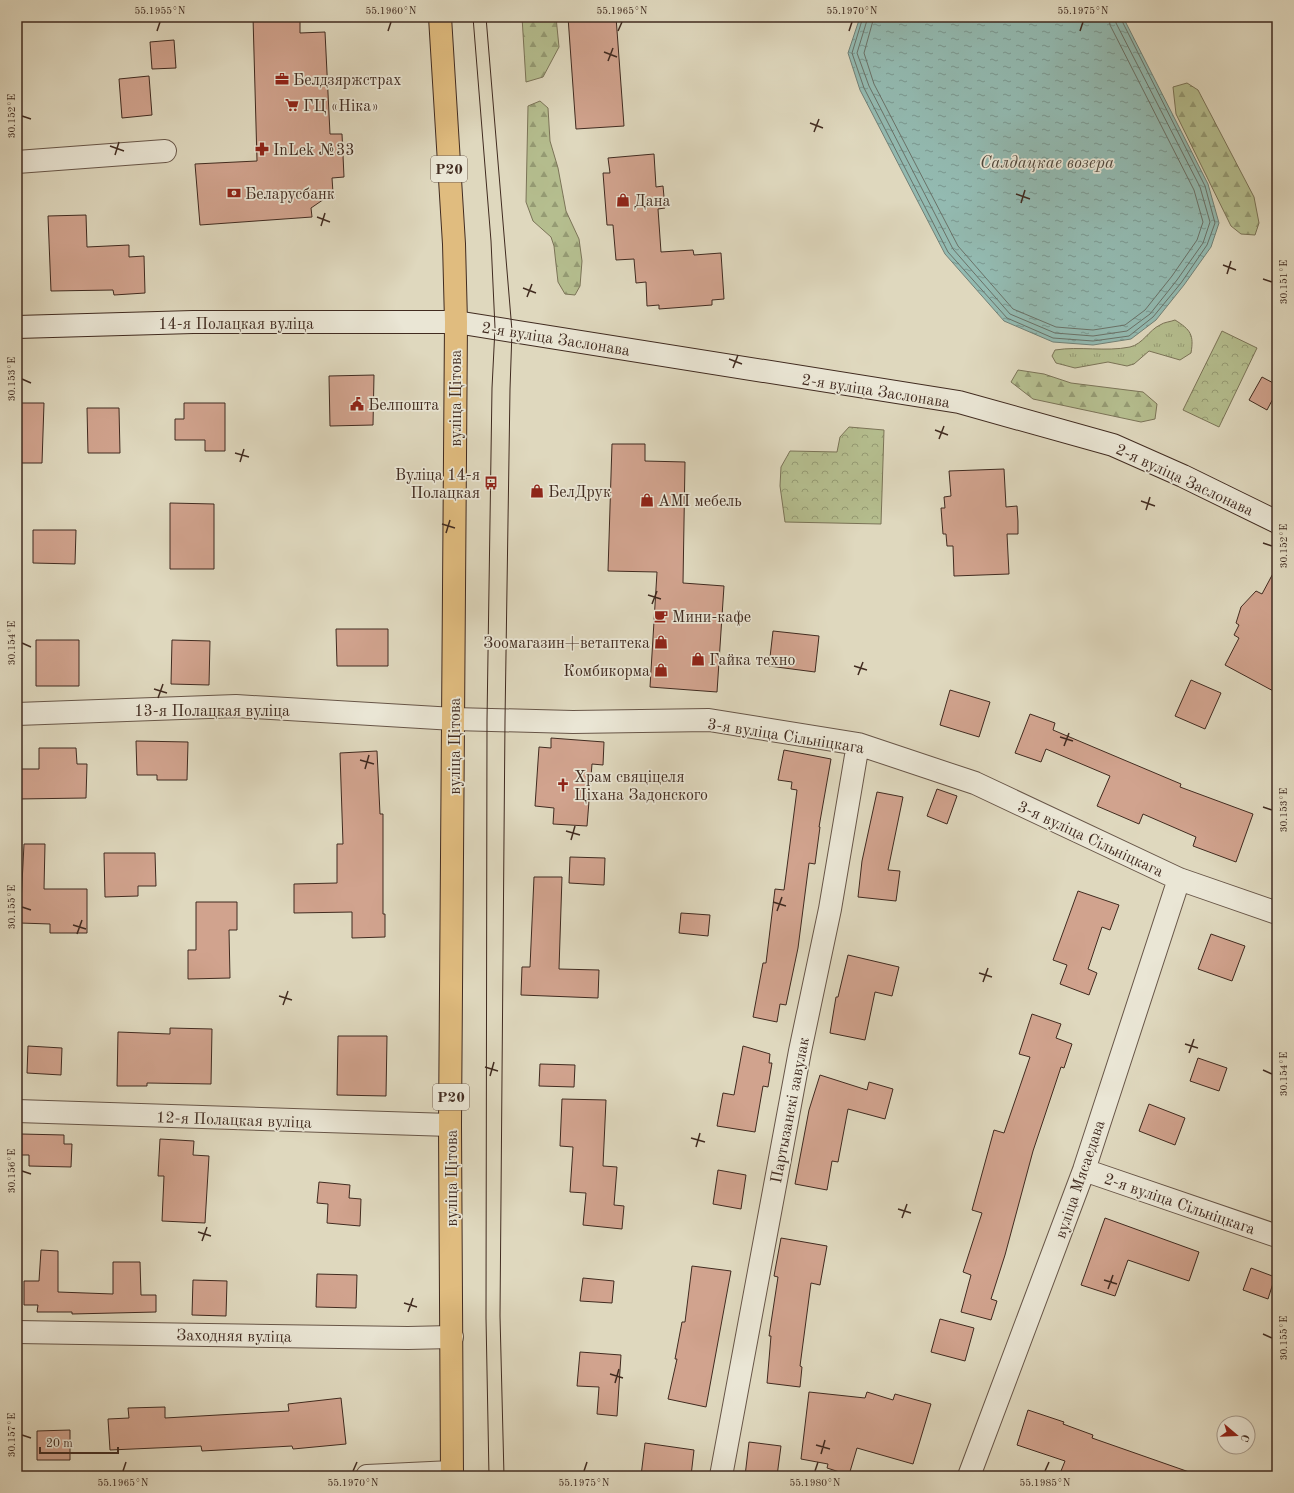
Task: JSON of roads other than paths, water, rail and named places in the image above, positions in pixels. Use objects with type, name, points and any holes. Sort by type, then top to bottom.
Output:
[{"type":"main road","name":"вуліца Цітова","points":[[440,17],[454,244],[456,322],[450,1125],[452,1474]]},
{"type":"street","points":[[17,162],[165,151]]},
{"type":"street","name":"14-я Полацкая вуліца","points":[[17,326],[193,322],[456,322]]},
{"type":"street","name":"2-я вуліца Заслонава","points":[[456,322],[959,402],[1113,445],[1183,476],[1277,522]]},
{"type":"street","name":"13-я Полацкая вуліца","points":[[17,714],[236,706],[454,719]]},
{"type":"street","name":"3-я вуліца Сільніцкага","points":[[454,719],[573,722],[709,720],[858,744],[975,783],[1179,879],[1277,913]]},
{"type":"street","name":"Партызанскі завулак","points":[[721,1476],[798,1059],[830,909],[858,744]]},
{"type":"street","name":"вуліца Мясаедава","points":[[969,1476],[1084,1170],[1179,879]]},
{"type":"street","name":"12-я Полацкая вуліца","points":[[17,1111],[450,1125]]},
{"type":"street","name":"2-я вуліца Сільніцкага","points":[[1084,1170],[1277,1236]]},
{"type":"street","name":"Заходняя вуліца","points":[[17,1332],[408,1338],[452,1336]]},
{"type":"street","points":[[367,1476],[452,1474]]},
{"type":"water","name":"Салдацкае возера","points":[[860,17],[1123,17],[1208,184],[1219,223],[1211,247],[1184,285],[1156,320],[1131,339],[1093,345],[1053,342],[1004,321],[945,254],[860,90],[848,53]]},
{"type":"tram line","points":[[473,17],[491,241],[495,328],[492,388],[487,720],[486,1318],[489,1476]]},
{"type":"tram line","points":[[486,17],[512,331],[505,720],[500,1316],[504,1476]]},
{"type":"place","name":"Белдзяржстрах","points":[[282,79]]},
{"type":"place","name":"ГЦ «Ніка»","points":[[292,105]]},
{"type":"place","name":"InLek №33","points":[[262,149]]},
{"type":"place","name":"Беларусбанк","points":[[234,193]]},
{"type":"place","name":"Дана","points":[[623,200]]},
{"type":"place","name":"Белпошта","points":[[357,404]]},
{"type":"place","name":"Вуліца 14-я Полацкая","points":[[491,483]]},
{"type":"place","name":"БелДрук","points":[[537,491]]},
{"type":"place","name":"AMI мебель","points":[[647,500]]},
{"type":"place","name":"Мини-кафе","points":[[661,616]]},
{"type":"place","name":"Зоомагазин+ветаптека","points":[[661,642]]},
{"type":"place","name":"Гайка техно","points":[[698,659]]},
{"type":"place","name":"Комбикорма","points":[[661,670]]},
{"type":"place","name":"Храм свяціцеля Ціхана Задонского","points":[[563,785]]}]
